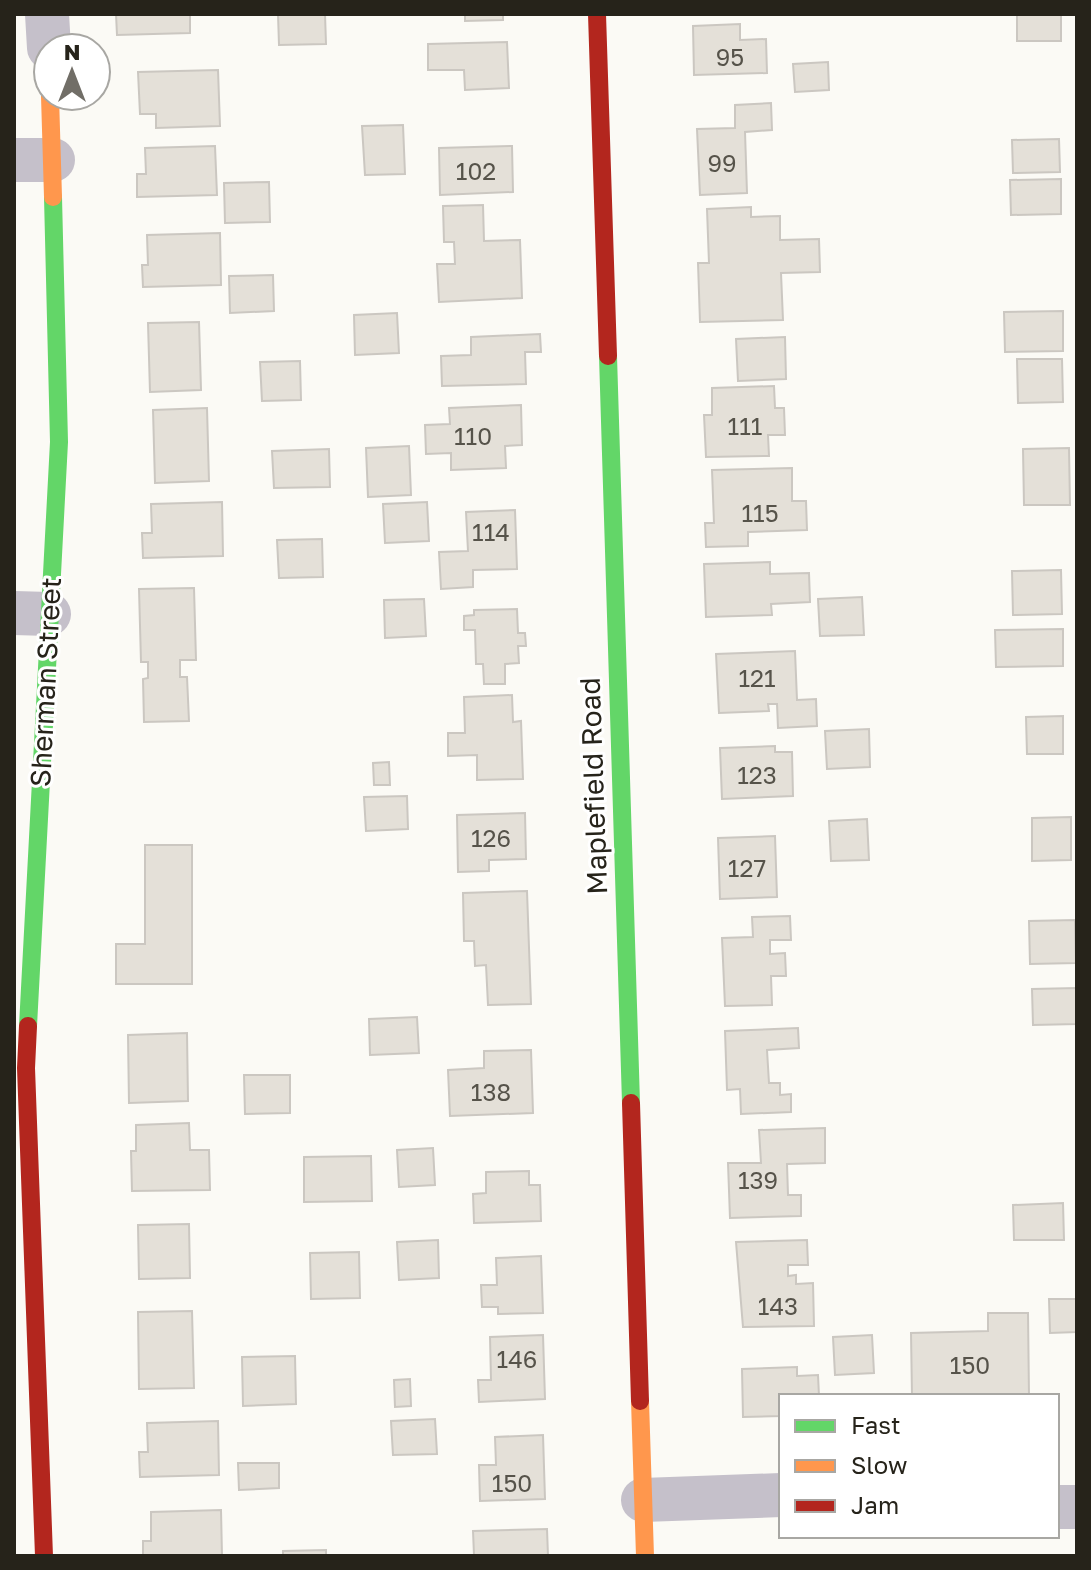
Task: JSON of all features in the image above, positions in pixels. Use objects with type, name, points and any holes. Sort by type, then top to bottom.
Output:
[{"type":"street","name":"Maplefield Road","points":[[597,14],[645,1556]]},
{"type":"street","name":"Sherman Street","points":[[44,1556],[27,1083],[21,1014],[31,613],[59,442],[33,160],[46,112]]},
{"type":"street","points":[[643,1500],[779,1495]]},
{"type":"building","points":[[116,14],[190,14],[190,33],[117,35]]},
{"type":"building","points":[[278,14],[325,14],[326,44],[279,45]]},
{"type":"building","points":[[465,14],[503,14],[503,20],[465,21]]},
{"type":"building","points":[[1017,14],[1061,14],[1061,41],[1017,41]]},
{"type":"building","points":[[740,24],[740,40],[766,39],[767,73],[694,75],[693,26]]},
{"type":"building","points":[[507,42],[509,88],[465,90],[464,70],[428,70],[428,44]]},
{"type":"building","points":[[828,62],[829,90],[795,92],[793,64]]},
{"type":"building","points":[[218,70],[220,126],[156,128],[156,114],[140,114],[138,72]]},
{"type":"building","points":[[771,103],[772,130],[745,132],[747,193],[700,195],[697,129],[735,128],[735,105]]},
{"type":"building","points":[[403,125],[405,174],[365,175],[362,126]]},
{"type":"building","points":[[1059,139],[1060,172],[1013,173],[1012,140]]},
{"type":"building","points":[[215,146],[217,195],[137,197],[137,174],[146,174],[145,148]]},
{"type":"building","points":[[512,146],[513,192],[440,195],[439,148]]},
{"type":"building","points":[[1061,179],[1061,214],[1011,215],[1010,180]]},
{"type":"building","points":[[269,182],[270,222],[225,223],[224,183]]},
{"type":"building","points":[[483,205],[484,241],[520,240],[522,298],[439,302],[437,264],[455,264],[454,242],[444,242],[443,206]]},
{"type":"building","points":[[751,207],[751,217],[780,216],[780,240],[819,239],[820,272],[781,273],[783,320],[700,322],[698,263],[709,263],[707,209]]},
{"type":"building","points":[[220,233],[221,285],[143,287],[142,265],[148,265],[147,235]]},
{"type":"building","points":[[273,275],[274,311],[230,313],[229,276]]},
{"type":"building","points":[[1063,311],[1063,351],[1005,352],[1004,312]]},
{"type":"building","points":[[397,313],[399,353],[355,355],[354,315]]},
{"type":"building","points":[[199,322],[201,390],[150,392],[148,323]]},
{"type":"building","points":[[540,334],[541,352],[525,352],[526,384],[442,386],[441,356],[471,355],[471,337]]},
{"type":"building","points":[[785,337],[786,379],[738,381],[736,339]]},
{"type":"building","points":[[1017,359],[1062,359],[1063,402],[1018,403]]},
{"type":"building","points":[[300,361],[301,400],[262,401],[260,362]]},
{"type":"building","points":[[774,386],[775,408],[784,408],[785,435],[768,435],[769,456],[706,457],[704,415],[712,415],[712,388]]},
{"type":"building","points":[[521,405],[522,445],[505,446],[506,468],[451,470],[451,453],[426,454],[425,425],[450,424],[449,408]]},
{"type":"building","points":[[207,408],[209,481],[155,483],[153,410]]},
{"type":"building","points":[[409,446],[411,495],[368,497],[366,448]]},
{"type":"building","points":[[1069,448],[1070,505],[1024,505],[1023,449]]},
{"type":"building","points":[[329,449],[330,487],[274,488],[272,451]]},
{"type":"building","points":[[792,468],[792,501],[806,501],[807,530],[748,532],[748,546],[706,547],[705,523],[714,523],[712,470]]},
{"type":"building","points":[[222,502],[223,556],[143,558],[142,533],[152,533],[151,504]]},
{"type":"building","points":[[427,502],[429,541],[385,543],[383,504]]},
{"type":"building","points":[[515,510],[517,569],[473,570],[473,587],[441,589],[439,552],[468,551],[466,512]]},
{"type":"building","points":[[322,539],[323,577],[279,578],[277,540]]},
{"type":"building","points":[[770,562],[770,574],[809,573],[810,602],[771,604],[772,615],[706,617],[704,564]]},
{"type":"building","points":[[1061,570],[1062,614],[1013,615],[1012,571]]},
{"type":"building","points":[[194,588],[196,660],[180,660],[180,677],[187,677],[189,721],[144,722],[143,679],[148,678],[148,662],[141,662],[139,589]]},
{"type":"building","points":[[862,597],[864,635],[820,636],[818,599]]},
{"type":"building","points":[[424,599],[426,636],[385,638],[384,600]]},
{"type":"building","points":[[517,609],[518,633],[525,633],[526,646],[518,646],[519,663],[505,664],[505,684],[484,684],[483,664],[476,664],[475,630],[464,630],[464,616],[474,615],[474,610]]},
{"type":"building","points":[[1063,629],[1063,666],[996,667],[995,630]]},
{"type":"building","points":[[795,651],[797,700],[816,699],[817,726],[778,728],[777,704],[768,704],[769,711],[719,713],[716,654]]},
{"type":"building","points":[[512,695],[513,722],[521,721],[523,779],[477,780],[477,755],[448,756],[448,733],[465,733],[464,697]]},
{"type":"building","points":[[1063,716],[1063,754],[1027,754],[1026,717]]},
{"type":"building","points":[[869,729],[870,767],[827,769],[825,731]]},
{"type":"building","points":[[775,746],[775,752],[792,752],[793,796],[722,799],[720,748]]},
{"type":"building","points":[[389,762],[390,785],[374,785],[373,763]]},
{"type":"building","points":[[407,796],[408,829],[366,831],[364,797]]},
{"type":"building","points":[[525,813],[526,859],[489,860],[489,871],[458,872],[457,815]]},
{"type":"building","points":[[1071,817],[1071,860],[1032,861],[1032,818]]},
{"type":"building","points":[[867,819],[869,860],[831,861],[829,821]]},
{"type":"building","points":[[775,836],[777,897],[720,899],[718,838]]},
{"type":"building","points":[[145,845],[192,845],[192,984],[116,984],[116,944],[145,944]]},
{"type":"building","points":[[527,891],[531,1004],[488,1005],[486,965],[475,966],[474,941],[464,941],[463,893]]},
{"type":"building","points":[[790,916],[791,940],[770,940],[770,954],[785,953],[786,976],[771,976],[772,1005],[725,1006],[722,938],[753,937],[752,917]]},
{"type":"building","points":[[1075,920],[1076,963],[1030,964],[1029,921]]},
{"type":"building","points":[[1077,988],[1077,1024],[1033,1025],[1032,989]]},
{"type":"building","points":[[417,1017],[419,1053],[370,1055],[369,1019]]},
{"type":"building","points":[[798,1028],[799,1048],[767,1050],[769,1083],[780,1083],[780,1095],[791,1094],[791,1112],[741,1114],[740,1089],[727,1090],[725,1031]]},
{"type":"building","points":[[187,1033],[188,1101],[129,1103],[128,1035]]},
{"type":"building","points":[[531,1050],[533,1113],[450,1116],[448,1070],[484,1068],[484,1051]]},
{"type":"building","points":[[244,1075],[290,1075],[290,1113],[245,1114]]},
{"type":"building","points":[[189,1123],[190,1150],[209,1150],[210,1190],[132,1191],[131,1151],[136,1151],[136,1125]]},
{"type":"building","points":[[825,1128],[825,1163],[787,1164],[788,1195],[801,1195],[801,1216],[730,1218],[728,1163],[761,1163],[759,1130]]},
{"type":"building","points":[[433,1148],[435,1185],[399,1187],[397,1150]]},
{"type":"building","points":[[371,1156],[372,1201],[304,1202],[304,1157]]},
{"type":"building","points":[[529,1171],[529,1185],[540,1185],[541,1221],[474,1223],[473,1194],[486,1193],[486,1172]]},
{"type":"building","points":[[1063,1203],[1064,1240],[1014,1240],[1013,1205]]},
{"type":"building","points":[[189,1224],[190,1278],[139,1279],[138,1225]]},
{"type":"building","points":[[438,1240],[439,1278],[399,1280],[397,1242]]},
{"type":"building","points":[[807,1240],[808,1265],[788,1265],[788,1276],[796,1275],[796,1284],[813,1283],[814,1326],[743,1327],[736,1242]]},
{"type":"building","points":[[359,1252],[360,1298],[311,1299],[310,1253]]},
{"type":"building","points":[[541,1256],[543,1313],[498,1314],[498,1307],[482,1307],[481,1285],[497,1285],[496,1258]]},
{"type":"building","points":[[1049,1299],[1077,1299],[1077,1332],[1050,1333]]},
{"type":"building","points":[[192,1311],[194,1388],[139,1389],[138,1312]]},
{"type":"building","points":[[988,1313],[1028,1313],[1029,1394],[912,1394],[911,1333],[988,1331]]},
{"type":"building","points":[[543,1335],[545,1399],[479,1402],[478,1380],[491,1380],[490,1337]]},
{"type":"building","points":[[872,1335],[874,1373],[835,1375],[833,1337]]},
{"type":"building","points":[[295,1356],[296,1404],[243,1406],[242,1357]]},
{"type":"building","points":[[797,1367],[797,1376],[818,1375],[819,1394],[779,1394],[779,1416],[743,1417],[742,1369]]},
{"type":"building","points":[[410,1379],[411,1406],[395,1407],[394,1380]]},
{"type":"building","points":[[435,1419],[437,1454],[393,1455],[391,1421]]},
{"type":"building","points":[[218,1421],[219,1475],[140,1477],[139,1452],[148,1452],[147,1423]]},
{"type":"building","points":[[543,1435],[545,1499],[480,1501],[479,1465],[496,1465],[495,1437]]},
{"type":"building","points":[[238,1463],[279,1463],[279,1488],[239,1490]]},
{"type":"building","points":[[221,1510],[222,1556],[143,1556],[143,1541],[151,1541],[151,1512]]},
{"type":"building","points":[[547,1529],[548,1556],[474,1555],[473,1531]]},
{"type":"building","points":[[326,1550],[326,1556],[283,1556],[283,1551]]},
{"type":"traffic: fast","points":[[28,1026],[59,442],[53,197]]},
{"type":"traffic: fast","points":[[608,356],[631,1103]]},
{"type":"traffic: slow","points":[[50,112],[53,197]]},
{"type":"traffic: slow","points":[[640,1401],[645,1556]]},
{"type":"traffic: jam","points":[[597,14],[608,356]]},
{"type":"traffic: jam","points":[[28,1026],[26,1068],[44,1556]]},
{"type":"traffic: jam","points":[[631,1103],[640,1401]]}]
